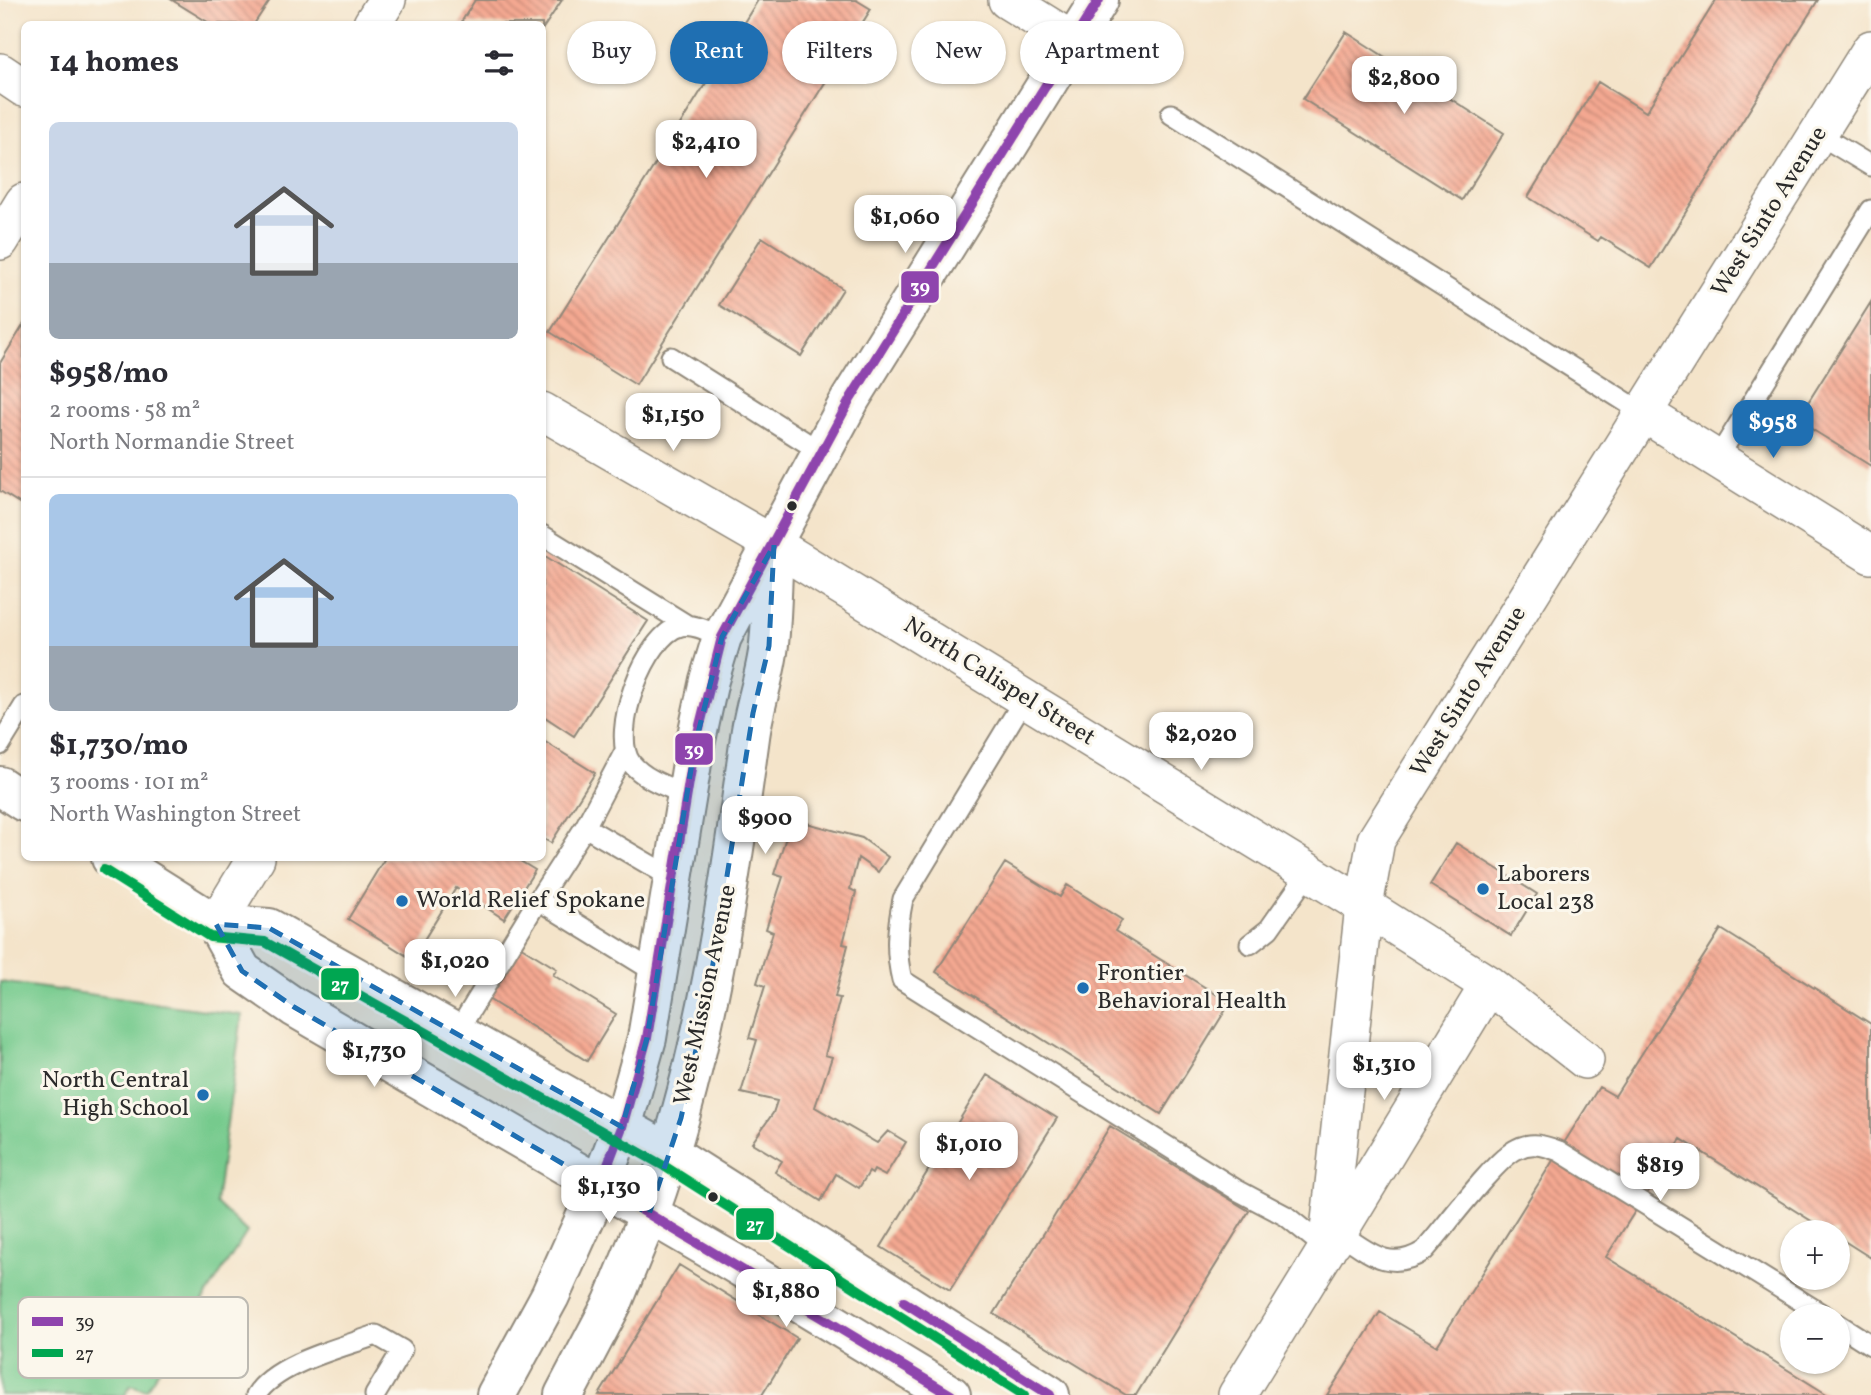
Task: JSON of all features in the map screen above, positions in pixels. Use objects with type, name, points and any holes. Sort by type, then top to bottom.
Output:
[{"type":"main road","name":"West Mission Avenue","points":[[1086,21],[1099,0]]},
{"type":"main road","name":"West Mission Avenue","points":[[496,1395],[550,1296],[600,1185],[622,1127],[647,1038],[709,680],[705,631],[774,545],[851,398],[1046,84]]},
{"type":"main road","name":"West Mission Avenue","points":[[564,1395],[613,1302],[670,1154],[708,995],[736,846],[753,713],[769,646],[774,545]]},
{"type":"main road","points":[[0,786],[21,800]]},
{"type":"main road","points":[[116,861],[216,924],[269,928],[670,1154],[1051,1395]]},
{"type":"main road","points":[[216,924],[242,971],[294,1007],[600,1185],[951,1395]]},
{"type":"street","points":[[374,21],[387,0]]},
{"type":"street","points":[[1007,0],[1041,21]]},
{"type":"street","name":"West Sinto Avenue","points":[[1237,1395],[1332,1236],[1364,906],[1376,840],[1871,49]]},
{"type":"street","points":[[0,72],[21,86]]},
{"type":"street","points":[[0,241],[21,207]]},
{"type":"street","name":"North Calispel Street","points":[[546,413],[774,545],[1364,906],[1489,985],[1586,1060]]},
{"type":"street","points":[[1645,414],[1871,555]]},
{"type":"street","points":[[216,924],[254,861]]},
{"type":"street","points":[[1332,1236],[1489,985]]},
{"type":"lane","points":[[1171,114],[1645,414]]},
{"type":"lane","points":[[1818,134],[1871,166]]},
{"type":"lane","points":[[1717,459],[1871,210]]},
{"type":"lane","points":[[671,357],[821,452]]},
{"type":"lane","points":[[546,537],[705,631]]},
{"type":"lane","points":[[456,1034],[585,827],[625,751],[628,708],[647,657],[668,631],[705,631]]},
{"type":"lane","points":[[1025,698],[903,899],[897,947],[902,980],[1237,1190],[1286,1216],[1380,1259],[1392,1263],[1409,1261],[1424,1251],[1498,1164],[1516,1149],[1538,1144],[1559,1151],[1806,1304]]},
{"type":"lane","points":[[0,745],[21,711]]},
{"type":"lane","points":[[625,751],[630,761],[652,780],[687,795]]},
{"type":"lane","points":[[585,827],[674,879]]},
{"type":"lane","points":[[1250,944],[1269,929],[1308,872]]},
{"type":"lane","points":[[538,900],[658,974]]},
{"type":"lane","points":[[1850,1332],[1871,1345]]},
{"type":"lane","points":[[256,1395],[263,1384],[281,1371],[376,1335],[402,1350],[375,1395]]},
{"type":"highlighted area","points":[[774,545],[769,646],[753,713],[708,995],[681,1118],[649,1214],[294,1007],[242,971],[216,924],[269,928],[622,1127],[647,1038],[695,745],[722,637]]},
{"type":"green space","points":[[0,982],[242,1015],[216,1203],[247,1232],[205,1297],[18,1297],[18,1378],[154,1378],[146,1390],[131,1385],[125,1395],[0,1395]]},
{"type":"building","points":[[172,0],[270,0],[256,21],[206,21]]},
{"type":"building","points":[[475,0],[562,0],[546,24],[546,21],[462,21]]},
{"type":"building","points":[[758,0],[856,0],[871,9],[864,21],[782,21],[782,84],[824,84],[636,385],[550,332],[705,84],[768,84],[768,21],[745,21]]},
{"type":"building","points":[[1716,0],[1818,0],[1651,268],[1601,237],[1598,241],[1528,197],[1598,82],[1646,112]]},
{"type":"building","points":[[1346,32],[1504,133],[1462,200],[1303,99]]},
{"type":"building","points":[[762,237],[843,289],[801,356],[719,305]]},
{"type":"building","points":[[1871,302],[1871,466],[1797,420]]},
{"type":"building","points":[[21,329],[21,504],[0,491],[0,363]]},
{"type":"building","points":[[546,557],[648,621],[574,736],[546,718]]},
{"type":"building","points":[[546,742],[595,773],[551,843],[546,840]]},
{"type":"building","points":[[792,819],[862,838],[888,857],[878,872],[858,858],[850,889],[856,892],[843,944],[848,945],[835,997],[840,998],[825,1055],[832,1057],[815,1107],[877,1143],[888,1131],[906,1142],[885,1176],[874,1170],[872,1174],[869,1172],[859,1188],[836,1174],[821,1201],[775,1172],[782,1161],[752,1143],[773,1113],[777,1101],[741,1093],[757,1040],[749,1038],[765,986],[757,983],[773,932],[766,929],[783,877],[774,874]]},
{"type":"building","name":"Laborers Local 238","points":[[1456,843],[1537,894],[1511,936],[1430,885]]},
{"type":"building","points":[[383,861],[520,861],[535,870],[504,919],[456,888],[412,959],[348,919]]},
{"type":"building","name":"Frontier Behavioral Health","points":[[1005,863],[1060,897],[1067,885],[1122,920],[1115,931],[1230,1003],[1161,1114],[936,972]]},
{"type":"building","points":[[1721,929],[1871,1024],[1871,1258],[1850,1245],[1850,1220],[1810,1220],[1681,1139],[1606,1257],[1780,1365],[1780,1374],[1794,1374],[1828,1395],[1327,1395],[1380,1312],[1437,1346],[1599,1087],[1615,1096]]},
{"type":"building","points":[[518,945],[557,969],[553,975],[616,1014],[587,1061],[485,997]]},
{"type":"building","points":[[987,1075],[1057,1118],[950,1290],[881,1247]]},
{"type":"building","points":[[1110,1126],[1249,1211],[1136,1395],[1126,1395],[994,1314]]},
{"type":"building","points":[[679,1265],[797,1338],[762,1395],[599,1395]]},
{"type":"transit line","name":"39","points":[[951,1395],[600,1185],[622,1127],[647,1038],[695,745],[722,637],[851,398],[1099,0]]},
{"type":"transit line","name":"27","points":[[104,870],[210,937],[265,942],[664,1166],[1024,1395]]},
{"type":"transit line","name":"39","points":[[904,1302],[1050,1395]]},
{"type":"place","name":"Laborers Local 238","points":[[1483,889]]},
{"type":"place","name":"World Relief Spokane","points":[[402,901]]},
{"type":"place","name":"Frontier Behavioral Health","points":[[1083,988]]},
{"type":"place","name":"North Central High School","points":[[203,1095]]}]
